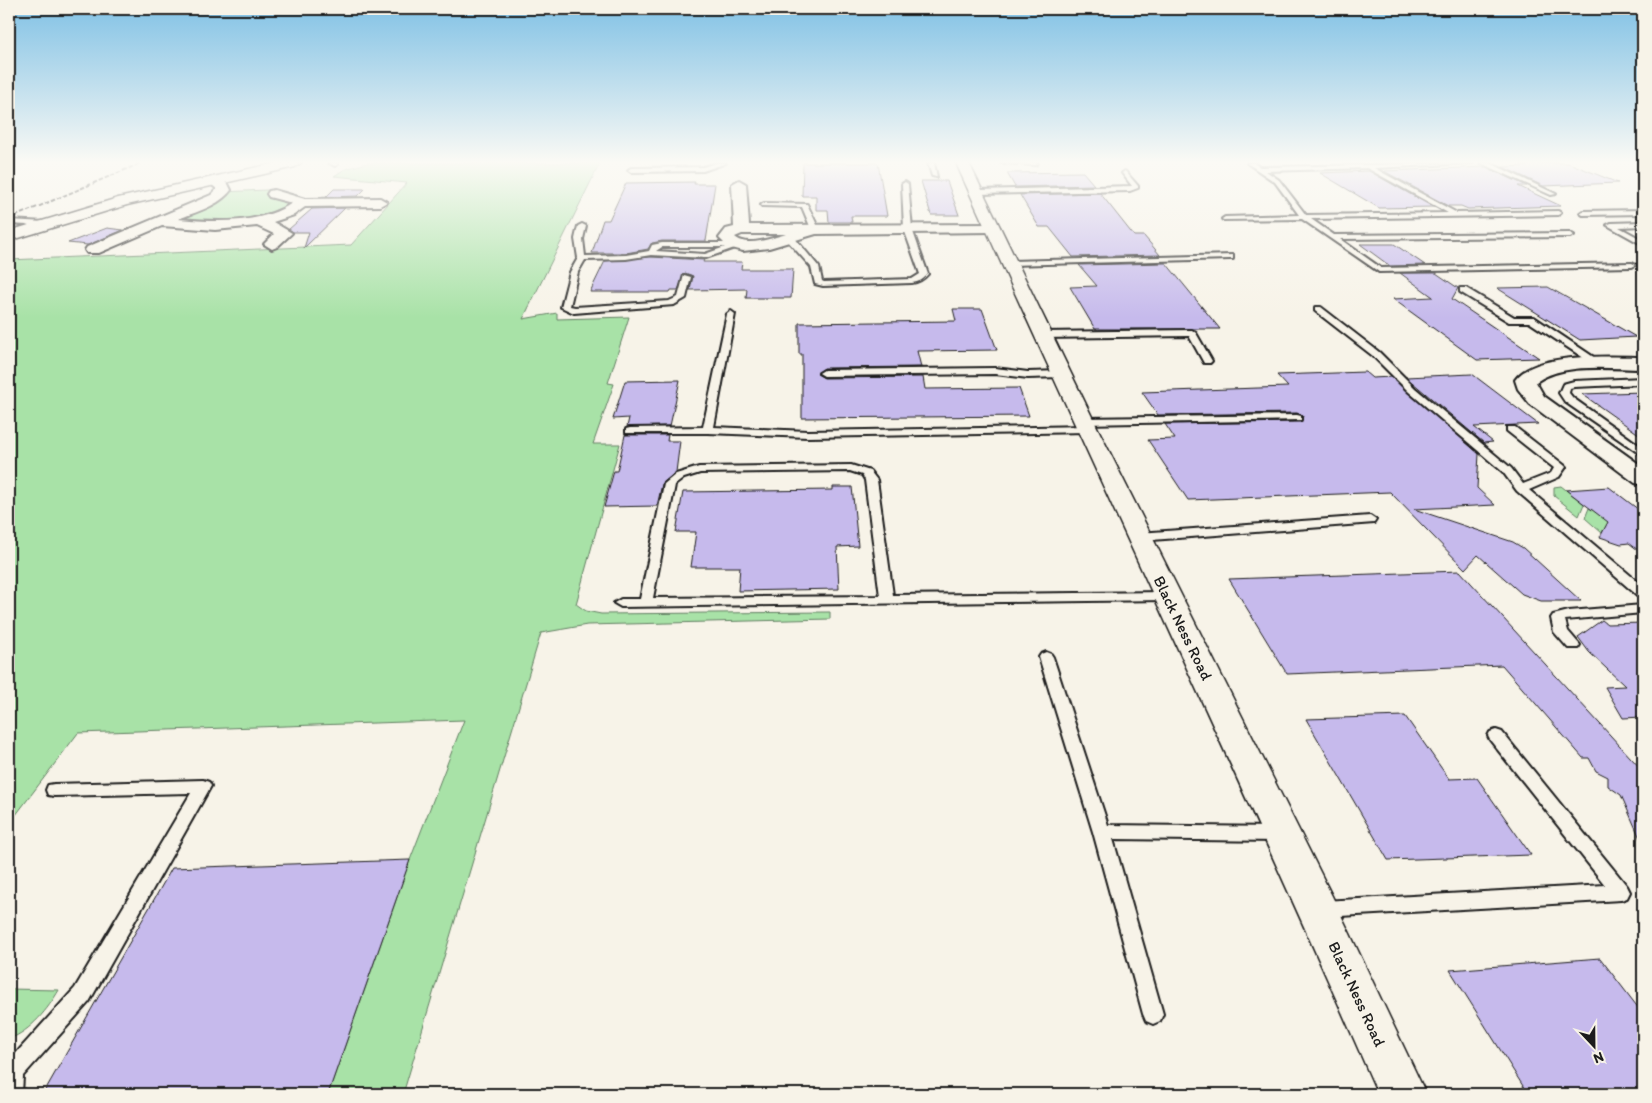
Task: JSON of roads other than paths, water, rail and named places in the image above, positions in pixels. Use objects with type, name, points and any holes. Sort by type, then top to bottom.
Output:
[{"type":"street","points":[[9,236],[77,214]]},
{"type":"street","points":[[92,250],[179,214]]},
{"type":"street","points":[[163,222],[212,226],[258,221],[279,214]]},
{"type":"street","points":[[740,214],[740,237]]},
{"type":"street","name":"Black Ness Road","points":[[987,214],[1042,335],[1318,909],[1402,1094]]},
{"type":"street","points":[[258,221],[284,233],[272,244]]},
{"type":"street","points":[[740,237],[815,229],[993,228]]},
{"type":"street","points":[[740,237],[756,246],[790,238],[815,229]]},
{"type":"street","points":[[1643,363],[1599,364],[1542,370],[1531,374],[1525,380],[1528,389],[1537,400],[1643,478]]},
{"type":"lane","points":[[809,214],[815,229]]},
{"type":"lane","points":[[790,238],[815,267],[818,282],[823,284],[912,281],[919,279],[924,274],[908,229],[907,214]]},
{"type":"lane","points":[[1302,214],[1332,238],[1379,270],[1632,264]]},
{"type":"lane","points":[[1225,219],[1509,214]]},
{"type":"lane","points":[[1604,214],[1643,229]]},
{"type":"lane","points":[[9,222],[45,224]]},
{"type":"lane","points":[[1643,224],[1611,225],[1639,239],[1643,243]]},
{"type":"lane","points":[[582,226],[579,239],[582,258],[574,272],[565,307],[574,310],[670,303],[682,298],[687,276]]},
{"type":"lane","points":[[1332,238],[1570,235]]},
{"type":"lane","points":[[582,258],[626,257],[651,253],[706,256],[740,237]]},
{"type":"lane","points":[[651,253],[655,247],[662,245],[740,237]]},
{"type":"lane","points":[[1009,264],[1230,257]]},
{"type":"lane","points":[[1463,290],[1512,320],[1531,319],[1599,364]]},
{"type":"lane","points":[[1318,308],[1376,354],[1412,390],[1508,470],[1521,489],[1643,593]]},
{"type":"lane","points":[[708,430],[731,314]]},
{"type":"lane","points":[[1042,335],[1192,333],[1207,361]]},
{"type":"lane","points":[[824,373],[995,371],[1028,375],[1061,374]]},
{"type":"lane","points":[[1643,381],[1574,384],[1566,386],[1564,392],[1569,400],[1643,453]]},
{"type":"lane","points":[[630,431],[708,430],[808,434],[1297,418]]},
{"type":"lane","points":[[1511,429],[1560,467],[1555,475],[1521,489]]},
{"type":"lane","points":[[646,602],[670,484],[680,476],[699,470],[851,468],[866,473],[872,480],[887,599]]},
{"type":"lane","points":[[1139,538],[1370,520]]},
{"type":"lane","points":[[621,603],[1167,596]]},
{"type":"lane","points":[[1573,645],[1561,632],[1558,618],[1569,615],[1643,609]]},
{"type":"lane","points":[[1046,657],[1102,832],[1153,1014]]},
{"type":"lane","points":[[1318,909],[1621,892],[1496,736]]},
{"type":"lane","points":[[11,1094],[11,1073],[82,995],[203,786],[54,790]]},
{"type":"lane","points":[[1102,832],[1282,834]]},
{"type":"railway","points":[[9,219],[20,214]]}]
